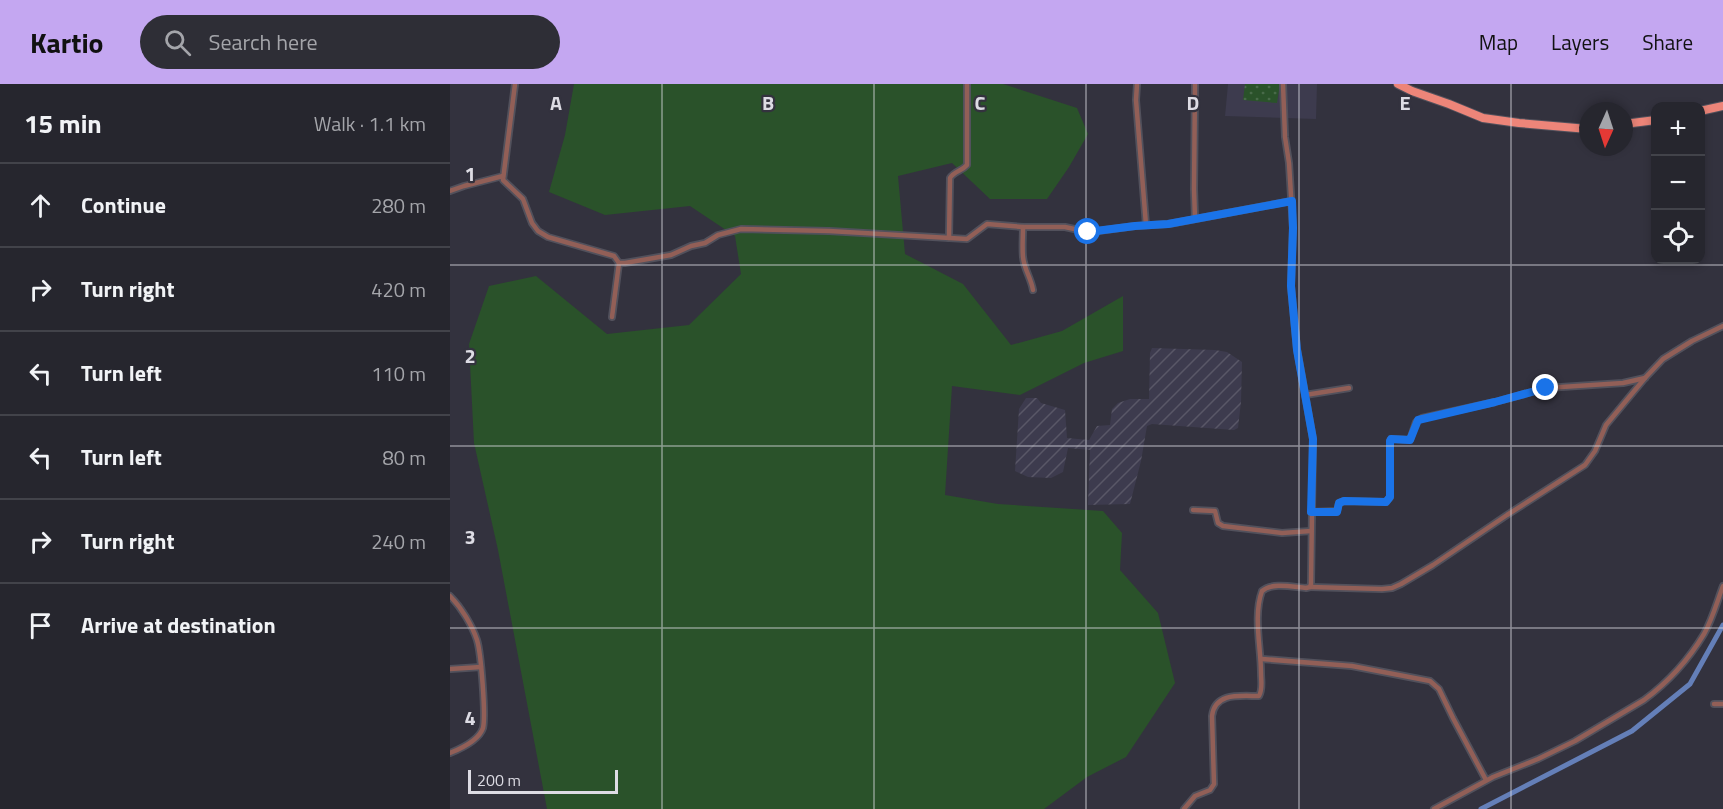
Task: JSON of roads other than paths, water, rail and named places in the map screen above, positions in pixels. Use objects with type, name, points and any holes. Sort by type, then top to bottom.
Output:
[{"type":"main road","points":[[1398,84],[1483,118],[1579,128]]},
{"type":"main road","points":[[1705,110],[1723,106]]},
{"type":"main road","points":[[1633,123],[1651,121]]},
{"type":"street","points":[[515,84],[503,180],[526,203],[532,223],[538,231],[548,237],[614,256],[619,263],[612,317]]},
{"type":"street","points":[[949,238],[950,178],[952,174],[967,165],[967,84]]},
{"type":"street","points":[[1137,84],[1136,100],[1146,225]]},
{"type":"street","points":[[1196,84],[1194,189],[1196,219]]},
{"type":"street","points":[[1283,84],[1285,137],[1292,201],[1291,286],[1297,350],[1313,439],[1310,587]]},
{"type":"street","points":[[450,191],[503,176]]},
{"type":"street","points":[[619,263],[671,255],[691,246],[705,243],[718,235],[741,229],[852,232],[949,238],[967,238],[987,224],[1065,227],[1088,232],[1168,224],[1292,201]]},
{"type":"street","points":[[1023,227],[1023,257],[1033,290]]},
{"type":"street","points":[[1185,809],[1195,796],[1210,790],[1214,784],[1213,708],[1227,697],[1258,696],[1262,691],[1262,659],[1258,623],[1262,591],[1265,588],[1273,586],[1392,588],[1433,565],[1507,514],[1585,465],[1595,451],[1606,424],[1663,359],[1723,326]]},
{"type":"street","points":[[1311,512],[1337,512],[1339,503],[1344,501],[1386,502],[1389,500],[1390,441],[1391,439],[1410,440],[1418,420],[1546,388],[1623,383],[1645,378]]},
{"type":"street","points":[[1305,395],[1349,388]]},
{"type":"street","points":[[1193,510],[1215,511],[1218,524],[1223,526],[1282,533],[1311,531]]},
{"type":"street","points":[[1434,809],[1486,780],[1575,741],[1654,693],[1679,668],[1704,633],[1723,586]]},
{"type":"street","points":[[450,596],[468,621],[477,640],[484,707],[483,730],[476,738],[450,753]]},
{"type":"street","points":[[1262,659],[1352,666],[1430,681],[1439,689],[1486,780]]},
{"type":"street","points":[[450,669],[480,667]]},
{"type":"street","points":[[1714,704],[1723,704]]},
{"type":"waterway","points":[[1481,809],[1632,731],[1690,684],[1723,625]]}]
